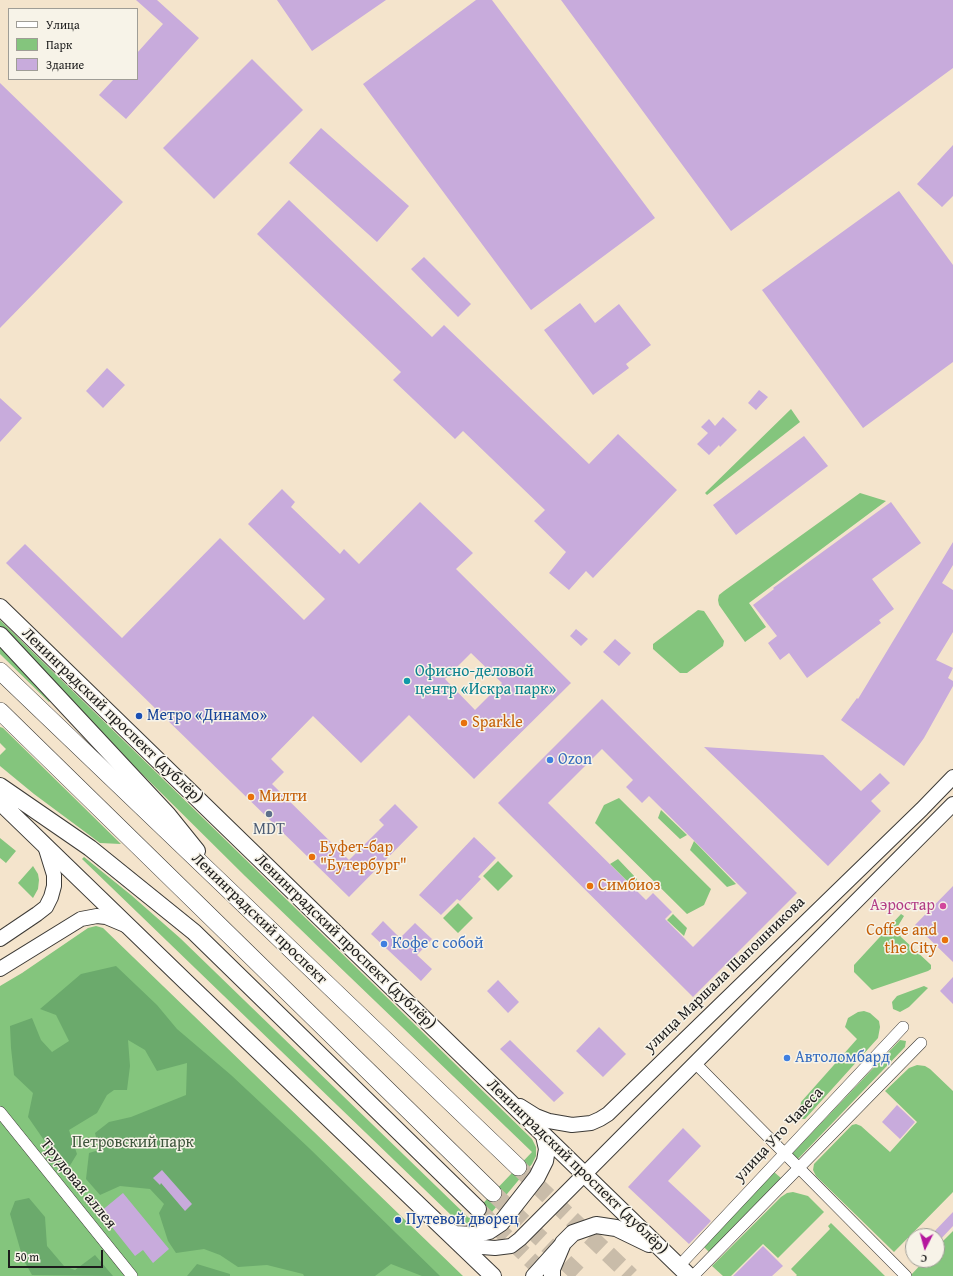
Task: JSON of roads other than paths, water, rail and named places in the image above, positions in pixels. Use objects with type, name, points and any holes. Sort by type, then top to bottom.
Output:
[{"type":"main road","name":"Ленинградский проспект (дублёр)","points":[[0,607],[684,1271]]},
{"type":"main road","points":[[0,636],[168,815],[229,892]]},
{"type":"main road","name":"Ленинградский проспект","points":[[0,671],[229,892],[518,1167]]},
{"type":"main road","name":"Ленинградский проспект","points":[[0,711],[494,1193]]},
{"type":"main road","points":[[0,786],[90,848],[194,932],[478,1209]]},
{"type":"main road","points":[[0,802],[127,926],[493,1276]]},
{"type":"main road","points":[[440,1226],[455,1234],[474,1235],[489,1231],[500,1223],[537,1177],[545,1161],[547,1149],[544,1136]]},
{"type":"main road","points":[[552,1276],[552,1269],[562,1243],[573,1233],[596,1225],[616,1228],[666,1253]]},
{"type":"street","name":"улица Маршала Шапошникова","points":[[498,1090],[522,1108],[549,1121],[561,1124],[591,1123],[604,1116],[624,1099],[953,777]]},
{"type":"street","points":[[455,1234],[482,1247],[495,1248],[511,1246],[520,1239],[696,1064],[953,804]]},
{"type":"street","points":[[0,939],[46,907],[54,886],[54,875],[45,846]]},
{"type":"street","points":[[0,969],[81,919],[97,916],[106,917],[127,926]]},
{"type":"street","name":"улица Уго Чавеса","points":[[684,1271],[784,1153],[903,1027]]},
{"type":"street","points":[[693,1276],[921,1043]]},
{"type":"street","points":[[696,1064],[906,1276]]},
{"type":"street","name":"Трудовая аллея","points":[[0,1112],[132,1276]]},
{"type":"street","points":[[533,1276],[562,1243]]},
{"type":"tunnel","points":[[518,1167],[631,1276]]},
{"type":"tunnel","points":[[493,1193],[580,1276]]},
{"type":"tunnel","points":[[478,1209],[547,1276]]},
{"type":"place","name":"Офисно-деловой центр «Искра парк»","points":[[407,681]]},
{"type":"place","name":"Метро «Динамо»","points":[[139,716]]},
{"type":"place","name":"Sparkle","points":[[464,723]]},
{"type":"place","name":"Ozon","points":[[550,760]]},
{"type":"place","name":"Милти","points":[[251,797]]},
{"type":"place","name":"MDT","points":[[269,814]]},
{"type":"place","name":"Буфет-бар \"Бутербург\"","points":[[312,857]]},
{"type":"place","name":"Симбиоз","points":[[590,886]]},
{"type":"place","name":"Аэростар","points":[[943,906]]},
{"type":"place","name":"Coffee and the City","points":[[945,940]]},
{"type":"place","name":"Кофе с собой","points":[[384,944]]},
{"type":"place","name":"Автоломбард","points":[[787,1058]]},
{"type":"place","name":"Путевой дворец","points":[[398,1220]]},
{"type":"park label","name":"Петровский парк","points":[[133,1143]]}]
